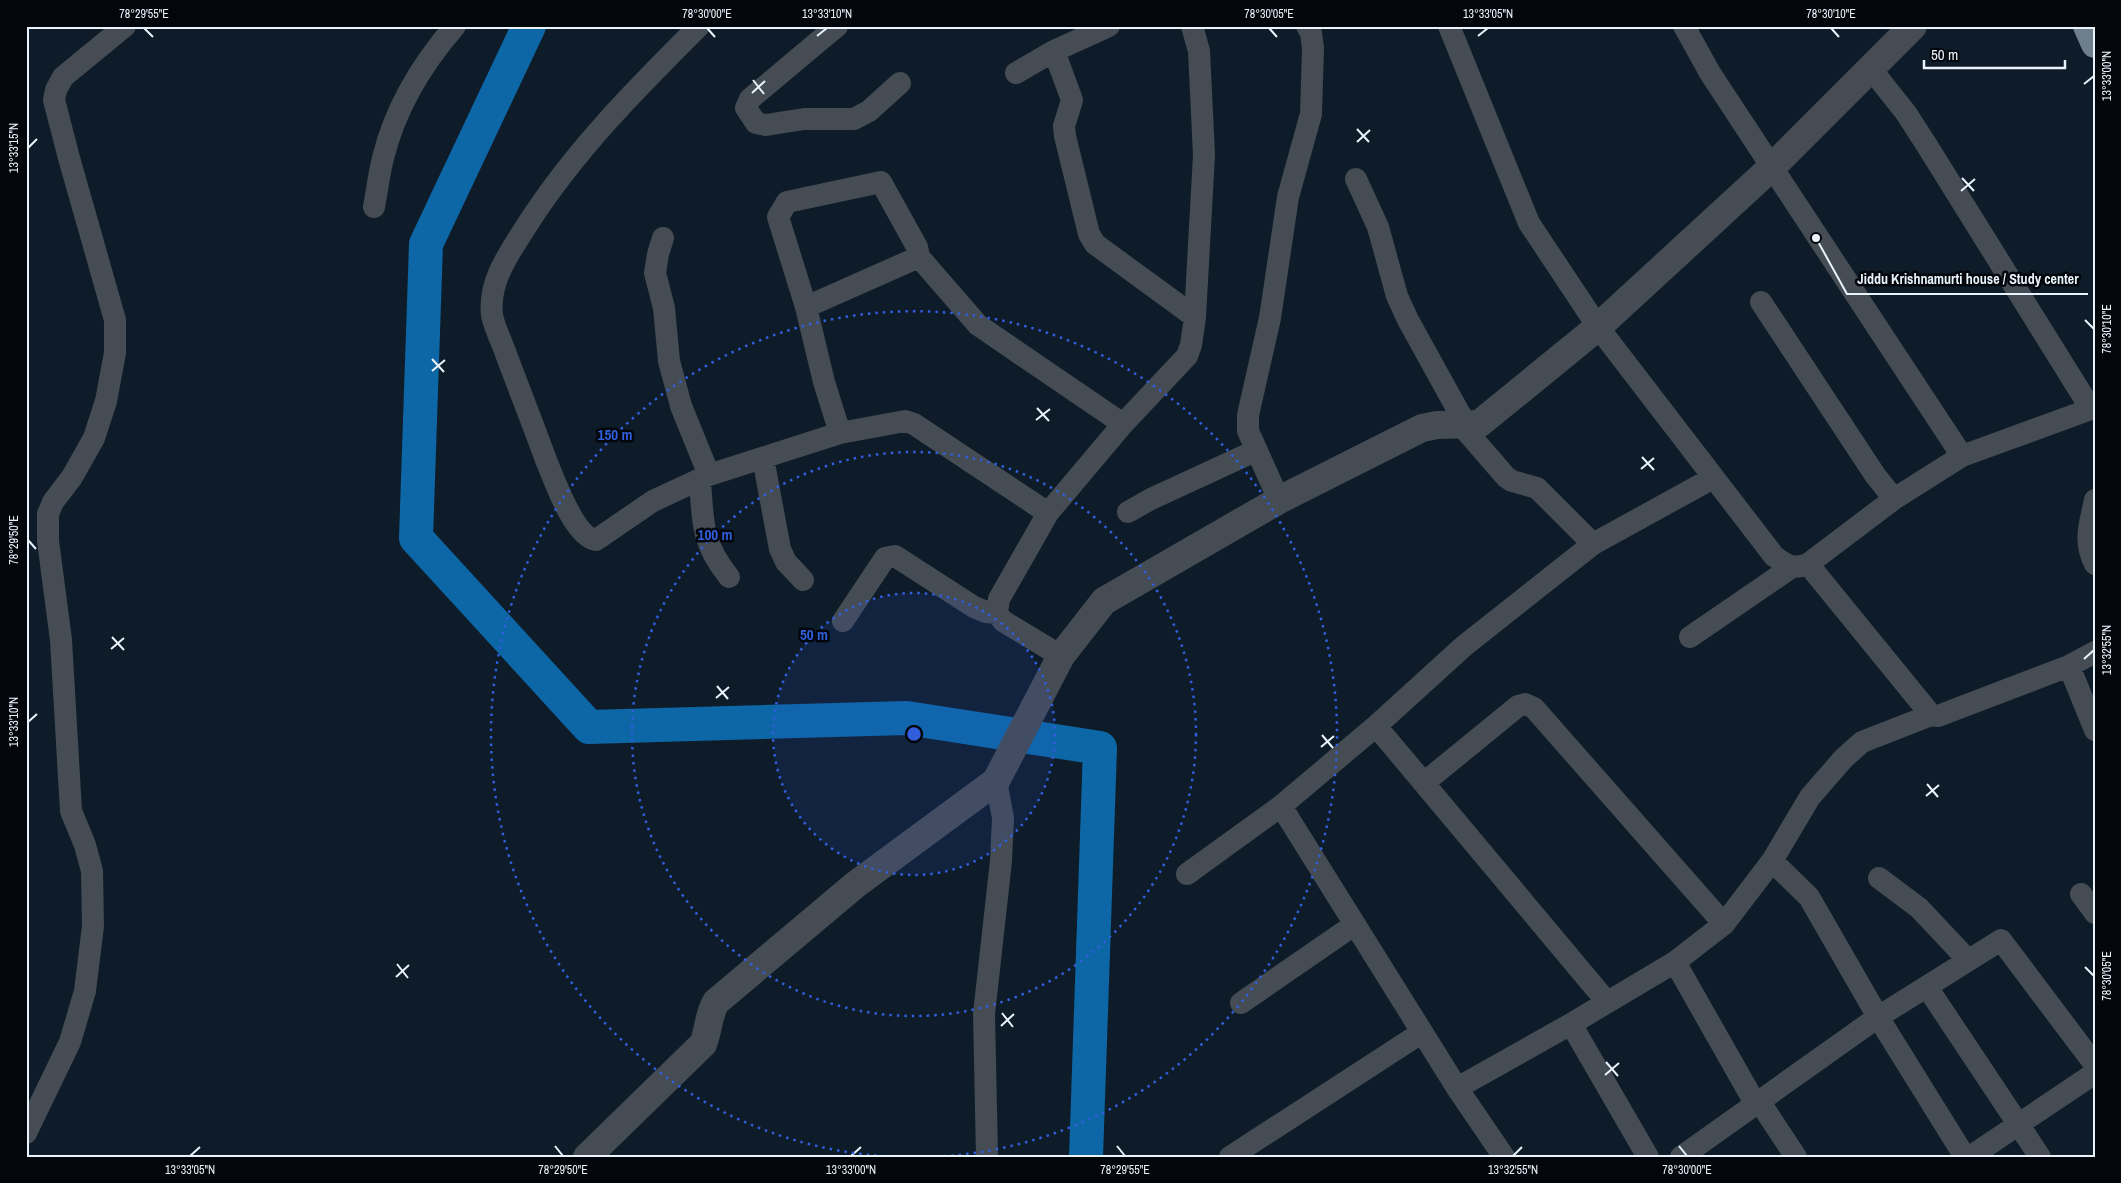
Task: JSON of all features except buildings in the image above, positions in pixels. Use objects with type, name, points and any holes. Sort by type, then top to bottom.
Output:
[{"type":"main road","points":[[2086,26],[2095,44]]},
{"type":"street","points":[[26,1133],[70,1042],[85,990],[93,926],[92,871],[85,845],[71,811],[61,640],[48,542],[48,514],[53,502],[72,477],[94,438],[106,401],[115,353],[115,320],[107,286],[68,158],[54,100],[56,90],[64,77],[125,26]]},
{"type":"street","points":[[374,207],[383,158],[395,121],[416,80],[454,26]]},
{"type":"street","points":[[699,26],[623,102],[551,187],[509,253],[494,286],[492,315],[562,499],[584,534],[590,539],[596,540],[653,502],[705,478],[840,433],[905,421],[914,424],[1048,514]]},
{"type":"street","points":[[1016,73],[1054,51],[1109,26]]},
{"type":"street","points":[[1056,664],[1003,621],[997,613],[999,599],[1048,514],[1123,424],[1187,356],[1191,345],[1195,318],[1204,155],[1199,51],[1192,26]]},
{"type":"street","points":[[1278,500],[1248,432],[1250,399],[1270,318],[1288,197],[1311,114],[1313,48],[1311,33],[1307,26]]},
{"type":"street","points":[[1449,26],[1529,223],[1598,327],[1774,556],[1786,565],[1800,566],[1931,715]]},
{"type":"street","points":[[1684,26],[1710,73],[1773,166],[1962,456]]},
{"type":"street","points":[[587,1157],[703,1044],[708,1032],[711,1010],[716,1002],[855,885],[996,781],[1056,664],[1104,601],[1278,500],[1422,428],[1436,425],[1479,424],[1598,327],[1773,166],[1913,26]]},
{"type":"street","points":[[823,31],[750,99],[746,108],[756,123],[766,125],[804,119],[854,119],[869,110],[900,84]]},
{"type":"street","points":[[1054,51],[1072,100],[1064,126],[1065,136],[1089,234],[1095,244],[1195,318]]},
{"type":"street","points":[[1690,637],[1800,566],[1894,499],[1962,456],[2093,409],[1906,113],[1871,69]]},
{"type":"street","points":[[1356,179],[1378,227],[1397,296],[1464,425],[1506,477],[1512,481],[1537,488],[1593,544]]},
{"type":"street","points":[[840,433],[824,382],[806,307],[778,217],[787,202],[881,182],[917,247],[919,256],[978,325],[1123,424]]},
{"type":"street","points":[[663,238],[655,273],[664,308],[669,361],[681,406],[705,478],[703,528],[715,560],[729,578]]},
{"type":"street","points":[[806,307],[919,256]]},
{"type":"street","points":[[1761,302],[1875,475],[1894,499]]},
{"type":"street","points":[[1128,512],[1151,499],[1255,451]]},
{"type":"street","points":[[763,458],[780,548],[786,562],[803,580]]},
{"type":"street","points":[[1187,874],[1281,806],[1376,726],[1464,646],[1593,544],[1713,478]]},
{"type":"street","points":[[2095,500],[2087,540],[2095,564]]},
{"type":"street","points":[[843,621],[885,558],[889,556],[895,556],[974,607],[986,612],[997,613]]},
{"type":"street","points":[[1456,1088],[1571,1024],[1675,962],[1724,924],[1772,861],[1810,797],[1843,759],[1862,742],[1931,715],[1938,716],[2069,666],[2095,652]]},
{"type":"street","points":[[2069,666],[2095,730]]},
{"type":"street","points":[[1425,782],[1518,706],[1525,704],[1534,708],[1724,924]]},
{"type":"street","points":[[1376,726],[1425,782],[1607,1002]]},
{"type":"street","points":[[988,1157],[984,1014],[1001,861],[1003,818],[996,781]]},
{"type":"street","points":[[1281,806],[1421,1033],[1502,1156]]},
{"type":"street","points":[[1772,861],[1809,897],[1878,1017],[1965,1157]]},
{"type":"street","points":[[1879,878],[1919,908],[1968,960]]},
{"type":"street","points":[[2081,894],[2095,913]]},
{"type":"street","points":[[1241,1003],[1354,925]]},
{"type":"street","points":[[1681,1157],[1878,1017],[2001,940],[2093,1075],[2018,1123],[1970,1157]]},
{"type":"street","points":[[1675,962],[1757,1102],[1796,1157]]},
{"type":"street","points":[[1927,987],[2040,1157]]},
{"type":"street","points":[[1571,1024],[1648,1157]]},
{"type":"street","points":[[1230,1157],[1421,1033]]},
{"type":"waterway","points":[[529,26],[426,244],[416,538],[589,727],[907,718],[1100,748],[1086,1157]]},
{"type":"place","name":"Jiddu Krishnamurti house / Study center","points":[[1816,238]]}]
